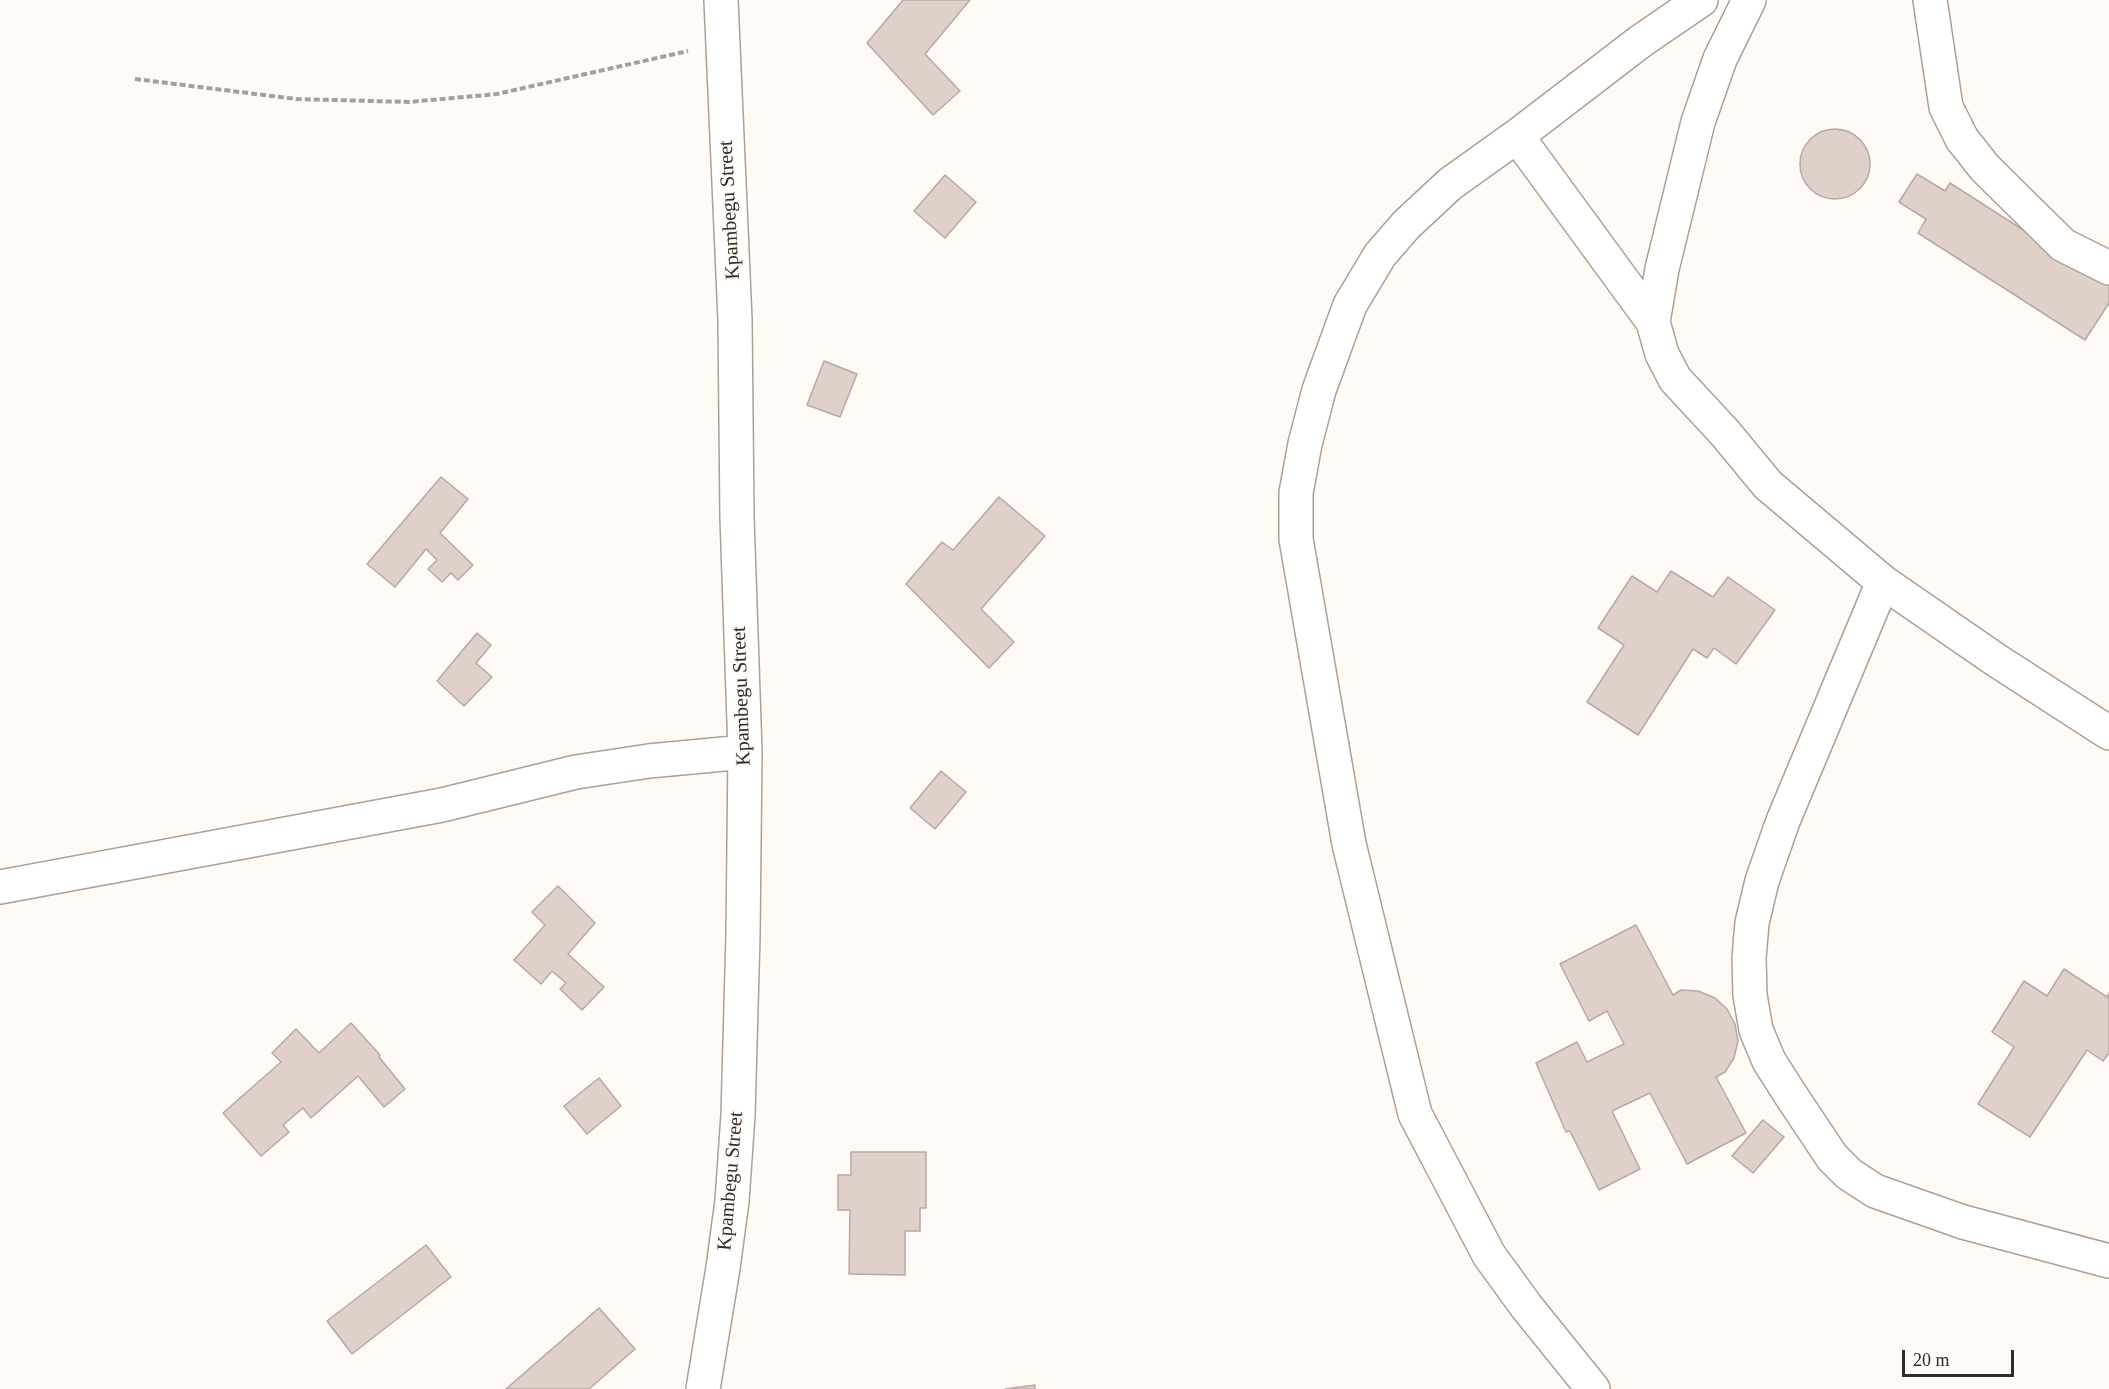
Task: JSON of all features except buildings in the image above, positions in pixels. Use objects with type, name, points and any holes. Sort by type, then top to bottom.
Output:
[{"type":"street","name":"Kpambegu Street","points":[[703,1389],[725,1257],[732,1201],[738,1115],[745,752],[737,517],[735,320],[721,0]]},
{"type":"street","points":[[1593,1389],[1526,1306],[1489,1255],[1415,1114],[1349,844],[1296,539],[1296,493],[1305,444],[1319,390],[1350,305],[1380,255],[1406,225],[1450,184],[1641,41],[1701,0]]},
{"type":"street","points":[[1653,322],[1662,269],[1698,122],[1720,59],[1749,0]]},
{"type":"street","points":[[1930,0],[1946,107],[1962,139],[1985,168],[2063,245],[2109,268]]},
{"type":"street","points":[[1517,136],[1653,322],[1662,354],[1675,379],[1768,485],[1882,582],[1996,660],[2107,729]]},
{"type":"street","points":[[1882,582],[1783,821],[1762,881],[1752,923],[1749,958],[1750,996],[1756,1030],[1769,1061],[1792,1097],[1832,1157],[1849,1174],[1875,1191],[1963,1222],[2109,1261]]},
{"type":"street","points":[[0,887],[442,805],[576,772],[649,761],[745,752]]},
{"type":"path","points":[[135,79],[296,99],[409,102],[497,94],[722,44]]}]
